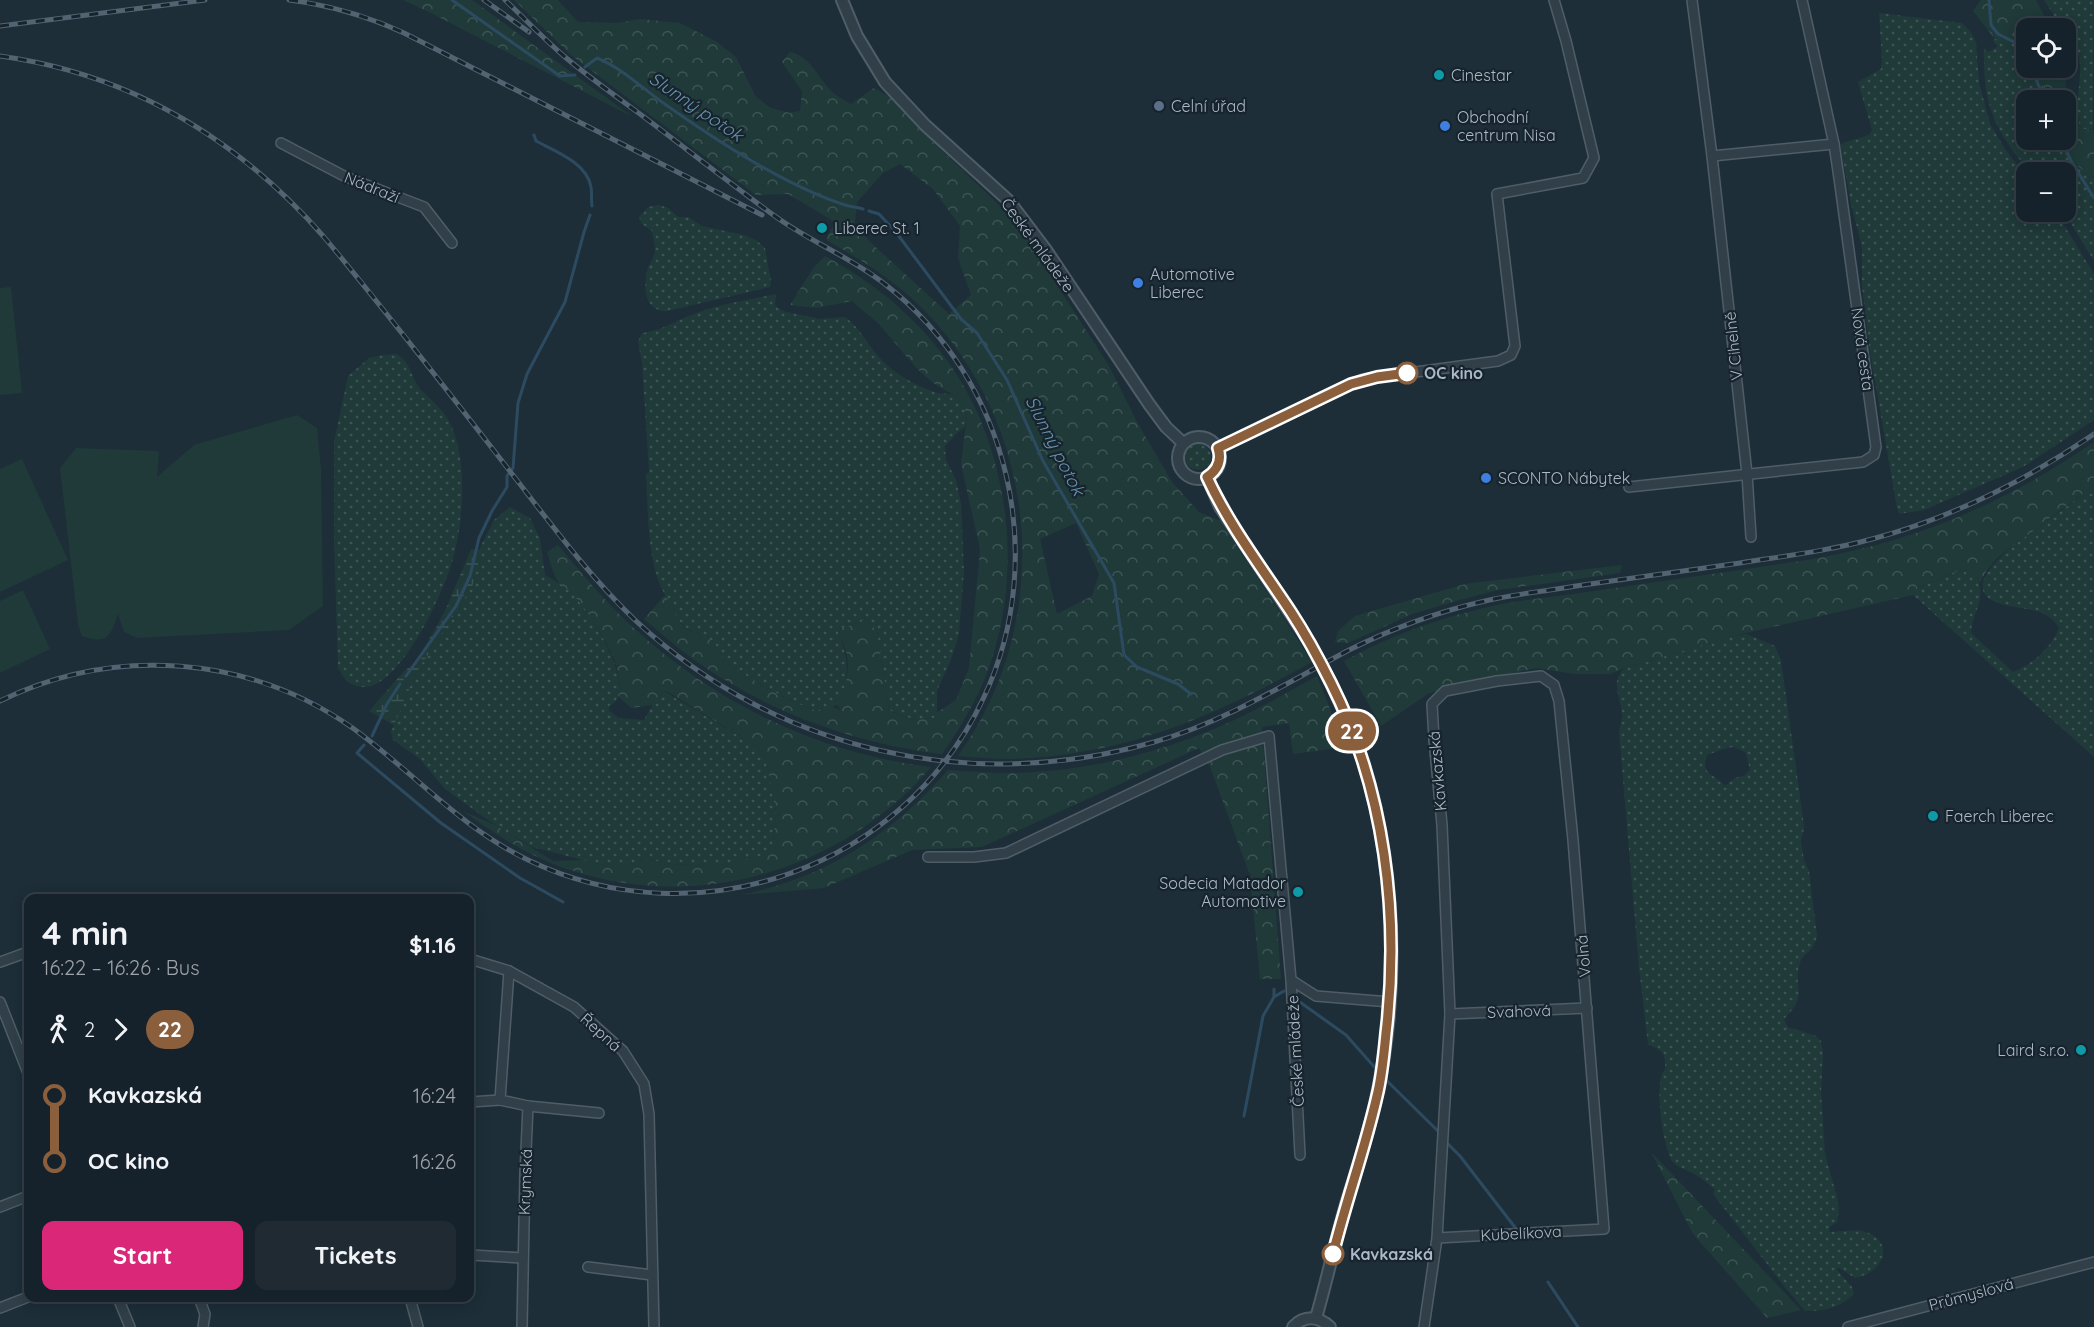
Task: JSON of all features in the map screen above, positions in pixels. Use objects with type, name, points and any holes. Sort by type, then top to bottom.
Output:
[{"type":"street","name":"České mládeže","points":[[842,0],[856,36],[885,82],[925,125],[1009,201],[1046,250],[1149,404],[1166,427],[1183,443]]},
{"type":"street","points":[[1218,448],[1341,388],[1364,380],[1498,361],[1511,355],[1515,346],[1497,194],[1583,178],[1594,158],[1554,0]]},
{"type":"street","name":"V Cihelně","points":[[1692,0],[1712,156],[1747,474],[1751,537]]},
{"type":"street","name":"Nová cesta","points":[[1629,487],[1863,462],[1874,455],[1876,447],[1834,144],[1802,0]]},
{"type":"street","name":"Nádraží","points":[[281,143],[346,177],[424,207],[452,243]]},
{"type":"street","points":[[1712,156],[1834,144]]},
{"type":"street","points":[[1193,437],[1203,437],[1213,441],[1218,448],[1219,465],[1207,477],[1193,478],[1181,470],[1178,456],[1183,443],[1193,437]]},
{"type":"street","points":[[1207,477],[1220,507],[1310,643],[1332,685],[1354,735],[1369,783],[1387,874],[1390,917],[1390,1002],[1379,1087],[1316,1318]]},
{"type":"street","name":"Kavkazská","points":[[1424,1327],[1437,1238],[1450,1014],[1442,825],[1432,705],[1445,691],[1497,681],[1541,676],[1554,685]]},
{"type":"street","name":"Volná","points":[[1554,685],[1559,700],[1574,840],[1604,1229]]},
{"type":"street","points":[[928,856],[974,857],[1005,853],[1222,750],[1269,736],[1291,980]]},
{"type":"street","points":[[0,962],[24,953]]},
{"type":"street","name":"Řepná","points":[[474,960],[509,971],[574,1007],[623,1051],[644,1084],[649,1114],[654,1327]]},
{"type":"street","points":[[500,1100],[509,971]]},
{"type":"street","name":"České mládeže","points":[[1291,980],[1316,996],[1390,1002]]},
{"type":"street","name":"České mládeže","points":[[1291,980],[1300,1155]]},
{"type":"street","points":[[0,1002],[24,1063]]},
{"type":"street","name":"Svahová","points":[[1450,1014],[1587,1008]]},
{"type":"street","points":[[474,1102],[500,1100],[528,1106],[599,1113]]},
{"type":"street","name":"Krymská","points":[[522,1327],[528,1106]]},
{"type":"street","points":[[0,1207],[24,1198]]},
{"type":"street","name":"Kubelíkova","points":[[1437,1238],[1604,1229]]},
{"type":"street","points":[[474,1256],[523,1258]]},
{"type":"street","name":"Průmyslová","points":[[1848,1327],[2094,1262]]},
{"type":"street","points":[[588,1267],[652,1275]]},
{"type":"street","points":[[0,1308],[24,1299]]},
{"type":"street","points":[[120,1302],[130,1327]]},
{"type":"street","points":[[200,1302],[205,1314],[203,1327]]},
{"type":"street","points":[[411,1302],[418,1327]]},
{"type":"street","points":[[1293,1327],[1304,1319],[1316,1318],[1330,1327]]},
{"type":"green space","points":[[403,0],[472,0],[633,117],[433,14]]},
{"type":"green space","points":[[514,0],[558,0],[578,22],[617,23],[640,19],[680,23],[717,42],[736,57],[756,97],[771,108],[790,113],[800,111],[802,91],[782,62],[790,52],[809,63],[831,91],[851,104],[874,88],[893,99],[916,126],[999,205],[1026,237],[1109,366],[1137,422],[1172,482],[1199,512],[1221,521],[1312,662],[1203,716],[1129,741],[1051,756],[1009,759],[958,756],[990,702],[1011,644],[1021,584],[1021,523],[1011,463],[990,406],[959,353],[919,305],[875,270],[826,240],[835,222],[788,194],[756,195],[571,55]],"holes":[[[900,164],[933,189],[960,226],[958,258],[971,295],[949,314],[869,241],[855,224],[857,202],[883,173]],[[1076,523],[1099,574],[1092,596],[1057,614],[1040,539]]]},
{"type":"green space","points":[[1981,0],[2036,0],[2045,18],[2016,18],[2016,42],[1995,39],[1973,11]]},
{"type":"green space","points":[[2044,0],[2094,0],[2093,129],[2081,129],[2079,120],[2080,62],[2076,48],[2076,18],[2056,18]]},
{"type":"green space","points":[[1879,13],[1962,23],[1971,32],[1976,43],[1979,82],[1990,124],[2016,163],[2016,222],[2062,222],[2094,274],[2094,420],[2023,467],[1924,510],[1899,514],[1870,353],[1862,286],[1862,247],[1840,144],[1869,135],[1872,130],[1858,82],[1881,69]]},
{"type":"green space","points":[[1996,38],[2016,41],[2016,78],[2041,78],[2043,84],[2044,90],[2016,90],[2016,150],[2062,150],[2074,162],[2021,162],[2007,142],[1988,101],[1984,48],[1989,52],[1998,46],[1993,41]]},
{"type":"green space","points":[[2041,78],[2065,78],[2066,86],[2065,90],[2044,90]]},
{"type":"green space","points":[[2076,116],[2081,129],[2094,130],[2094,180],[2062,150],[2076,150]]},
{"type":"green space","points":[[2076,164],[2094,180],[2094,261],[2070,222],[2076,222]]},
{"type":"green space","points":[[659,205],[668,208],[678,217],[688,217],[702,226],[744,235],[756,240],[765,248],[770,287],[667,311],[653,307],[647,296],[645,281],[655,248],[652,231],[642,224],[639,217],[648,207]]},
{"type":"green space","points":[[825,256],[863,279],[896,305],[926,334],[951,366],[971,400],[988,438],[999,479],[1006,523],[1008,561],[1002,619],[993,657],[982,686],[942,754],[850,735],[821,726],[763,701],[709,670],[644,619],[665,595],[684,627],[709,638],[729,664],[791,700],[824,711],[832,707],[841,710],[836,704],[847,678],[848,660],[838,635],[841,629],[866,620],[877,631],[889,711],[911,718],[934,718],[936,713],[956,700],[969,668],[980,549],[961,464],[967,415],[957,396],[935,384],[926,376],[880,326],[852,301],[816,308],[790,305],[814,267]]},
{"type":"green space","points":[[11,287],[22,393],[0,395],[0,288]]},
{"type":"green space","points":[[776,294],[775,306],[783,311],[820,319],[845,317],[890,368],[924,388],[957,396],[967,415],[965,427],[945,446],[946,460],[956,480],[961,503],[964,572],[959,633],[952,657],[937,691],[937,711],[934,718],[911,718],[889,710],[877,631],[866,620],[840,629],[838,635],[847,665],[844,689],[834,707],[825,711],[817,710],[775,692],[727,663],[712,640],[689,630],[680,622],[656,575],[649,532],[646,474],[649,472],[642,363],[638,342],[642,333],[659,329],[707,309]]},
{"type":"green space","points":[[396,354],[405,361],[418,386],[441,410],[451,425],[460,455],[462,506],[450,570],[420,634],[391,672],[377,684],[362,687],[347,681],[338,668],[334,442],[348,376],[369,358]]},
{"type":"green space","points":[[297,415],[317,428],[321,469],[323,606],[289,630],[137,638],[124,632],[118,614],[107,637],[91,639],[82,636],[78,624],[60,468],[76,448],[159,451],[157,477],[194,445]]},
{"type":"green space","points":[[2094,442],[2094,485],[1996,559],[1980,583],[1977,576],[1960,570],[1918,587],[1913,595],[1729,637],[1610,674],[1575,674],[1536,668],[1429,693],[1381,726],[1344,661],[1421,626],[1502,604],[1801,561],[1873,546],[1972,511],[2034,480]]},
{"type":"green space","points":[[1198,444],[1207,448],[1211,457],[1207,466],[1198,470],[1189,466],[1185,457],[1189,448]]},
{"type":"green space","points":[[22,459],[68,560],[0,592],[0,469]]},
{"type":"green space","points":[[2094,485],[2094,757],[1913,595],[1917,588],[1960,570],[1977,576],[1980,585],[1980,600],[1971,633],[2013,672],[2028,665],[2046,649],[2059,628],[2048,616],[2033,610],[2001,604],[1986,596],[1982,585],[1987,573],[2012,547]]},
{"type":"green space","points":[[510,507],[530,518],[540,539],[545,575],[577,597],[602,635],[619,677],[620,693],[614,703],[609,706],[609,711],[619,718],[644,720],[662,690],[756,746],[766,758],[776,813],[773,843],[764,855],[715,866],[671,864],[647,859],[623,866],[606,866],[532,847],[495,825],[445,789],[420,759],[393,740],[391,732],[407,691],[494,520]]},
{"type":"green space","points":[[558,545],[605,599],[635,629],[700,680],[736,702],[772,721],[850,750],[931,767],[896,803],[856,833],[812,856],[766,873],[718,883],[668,887],[619,882],[570,870],[514,845],[463,811],[495,825],[553,861],[584,860],[606,866],[623,866],[647,859],[671,864],[715,866],[764,855],[773,843],[776,813],[766,758],[756,746],[668,692],[662,690],[652,705],[631,708],[618,696],[620,684],[618,670],[606,642],[581,603],[558,582],[555,575],[547,552]]},
{"type":"green space","points":[[471,549],[482,550],[472,587],[416,673],[394,725],[369,711],[405,670],[415,664],[445,611]]},
{"type":"green space","points":[[1622,565],[1620,573],[1498,590],[1463,599],[1412,614],[1348,643],[1335,642],[1338,631],[1355,616],[1465,584]]},
{"type":"green space","points":[[23,590],[50,649],[0,673],[0,601]]},
{"type":"green space","points":[[1746,634],[1775,646],[1781,660],[1803,818],[1804,829],[1801,841],[1804,860],[1809,871],[1817,936],[1811,950],[1800,963],[1798,997],[1792,1010],[1784,1019],[1788,1027],[1816,1036],[1821,1041],[1823,1054],[1821,1092],[1825,1154],[1839,1210],[1837,1222],[1830,1227],[1829,1232],[1863,1231],[1874,1236],[1883,1249],[1883,1256],[1879,1264],[1865,1275],[1855,1278],[1839,1268],[1836,1269],[1852,1287],[1854,1294],[1832,1308],[1819,1311],[1805,1311],[1713,1194],[1715,1189],[1672,1161],[1665,1142],[1660,1100],[1661,1076],[1665,1069],[1665,1059],[1660,1050],[1648,1045],[1639,968],[1619,732],[1622,715],[1617,683],[1620,673],[1625,668]],"holes":[[[1734,747],[1746,753],[1750,770],[1725,786],[1709,773],[1705,766],[1707,755],[1723,749]]]},
{"type":"green space","points":[[1317,676],[1345,747],[1293,754],[1289,723],[1262,727],[1281,979],[1260,979],[1250,875],[1210,767],[1199,748],[982,847],[912,850],[824,888],[740,895],[801,877],[855,850],[904,815],[948,770],[1000,773],[1038,772],[1099,764],[1129,757],[1217,728]]},
{"type":"green space","points":[[1652,1154],[1801,1310],[1767,1318],[1693,1234]]},
{"type":"waterway","name":"Slunný potok","points":[[452,0],[560,76],[575,75]]},
{"type":"waterway","points":[[1989,0],[1991,25],[1998,34],[2016,44]]},
{"type":"waterway","name":"Slunný potok","points":[[585,67],[597,58],[607,63],[689,121],[754,162],[823,197],[863,209]]},
{"type":"waterway","points":[[2035,78],[2041,90]]},
{"type":"waterway","points":[[534,135],[536,141],[569,159],[583,171],[591,187],[592,206]]},
{"type":"waterway","points":[[2066,150],[2094,198]]},
{"type":"waterway","name":"Slunný potok","points":[[869,211],[879,214],[895,231],[961,319],[977,333],[1007,380],[1043,461],[1114,583],[1124,655],[1137,667],[1178,684],[1191,694]]},
{"type":"waterway","points":[[406,676],[456,606],[470,576],[479,538],[507,487],[507,476],[513,468],[518,403],[527,374],[565,302],[590,215]]},
{"type":"waterway","points":[[372,736],[387,704],[400,684]]},
{"type":"waterway","points":[[364,745],[357,753],[441,823],[520,878],[563,902]]},
{"type":"waterway","name":"Slunný potok","points":[[1274,989],[1274,997],[1284,991]]},
{"type":"waterway","points":[[1244,1116],[1263,1016],[1274,997]]},
{"type":"waterway","name":"Slunný potok","points":[[1297,1000],[1346,1035],[1377,1070]]},
{"type":"waterway","name":"Slunný potok","points":[[1384,1078],[1440,1133]]},
{"type":"waterway","name":"Slunný potok","points":[[1447,1143],[1460,1156],[1517,1230]]},
{"type":"waterway","name":"Slunný potok","points":[[1548,1282],[1578,1327]]},
{"type":"railway","points":[[0,26],[205,0]]},
{"type":"railway","points":[[289,0],[348,12],[404,33],[762,215]]},
{"type":"railway","points":[[484,0],[529,32]]},
{"type":"railway","points":[[0,701],[44,683],[89,671],[135,666],[181,666],[226,673],[271,686],[314,704],[354,729],[459,816],[504,847],[528,860],[593,884],[660,893],[726,890],[790,873],[850,845],[903,806],[949,756],[984,697],[1004,643],[1014,587],[1014,530],[1006,474],[988,420],[962,370],[928,324],[886,285],[873,275],[800,233],[756,202],[575,65],[505,0]]},
{"type":"railway","points":[[0,56],[48,65],[93,78],[137,95],[178,116],[218,141],[255,170],[291,202],[324,237],[573,552],[636,621],[691,666],[750,702],[813,730],[879,750],[947,761],[1016,764],[1085,757],[1154,742],[1230,713],[1349,650],[1432,616],[1508,596],[1790,555],[1872,539],[1931,520],[1987,496],[2041,467],[2094,434]]},
{"type":"bus line","name":"22","points":[[1333,1254],[1377,1097],[1383,1061],[1392,962],[1387,874],[1369,783],[1354,735],[1332,685],[1292,614],[1220,507],[1207,477],[1219,465],[1218,448],[1351,384],[1377,377],[1407,373]]},
{"type":"place","name":"Cinestar","points":[[1439,75]]},
{"type":"place","name":"Celní úřad","points":[[1159,106]]},
{"type":"place","name":"Obchodní centrum Nisa","points":[[1445,126]]},
{"type":"place","name":"Liberec St. 1","points":[[822,228]]},
{"type":"place","name":"Automotive Liberec","points":[[1138,283]]},
{"type":"place","name":"OC kino","points":[[1407,373]]},
{"type":"place","name":"SCONTO Nábytek","points":[[1486,478]]},
{"type":"place","name":"Faerch Liberec","points":[[1933,816]]},
{"type":"place","name":"Sodecia Matador Automotive","points":[[1298,892]]},
{"type":"place","name":"Laird s.r.o.","points":[[2081,1050]]},
{"type":"place","name":"Kavkazská","points":[[1333,1254]]}]
